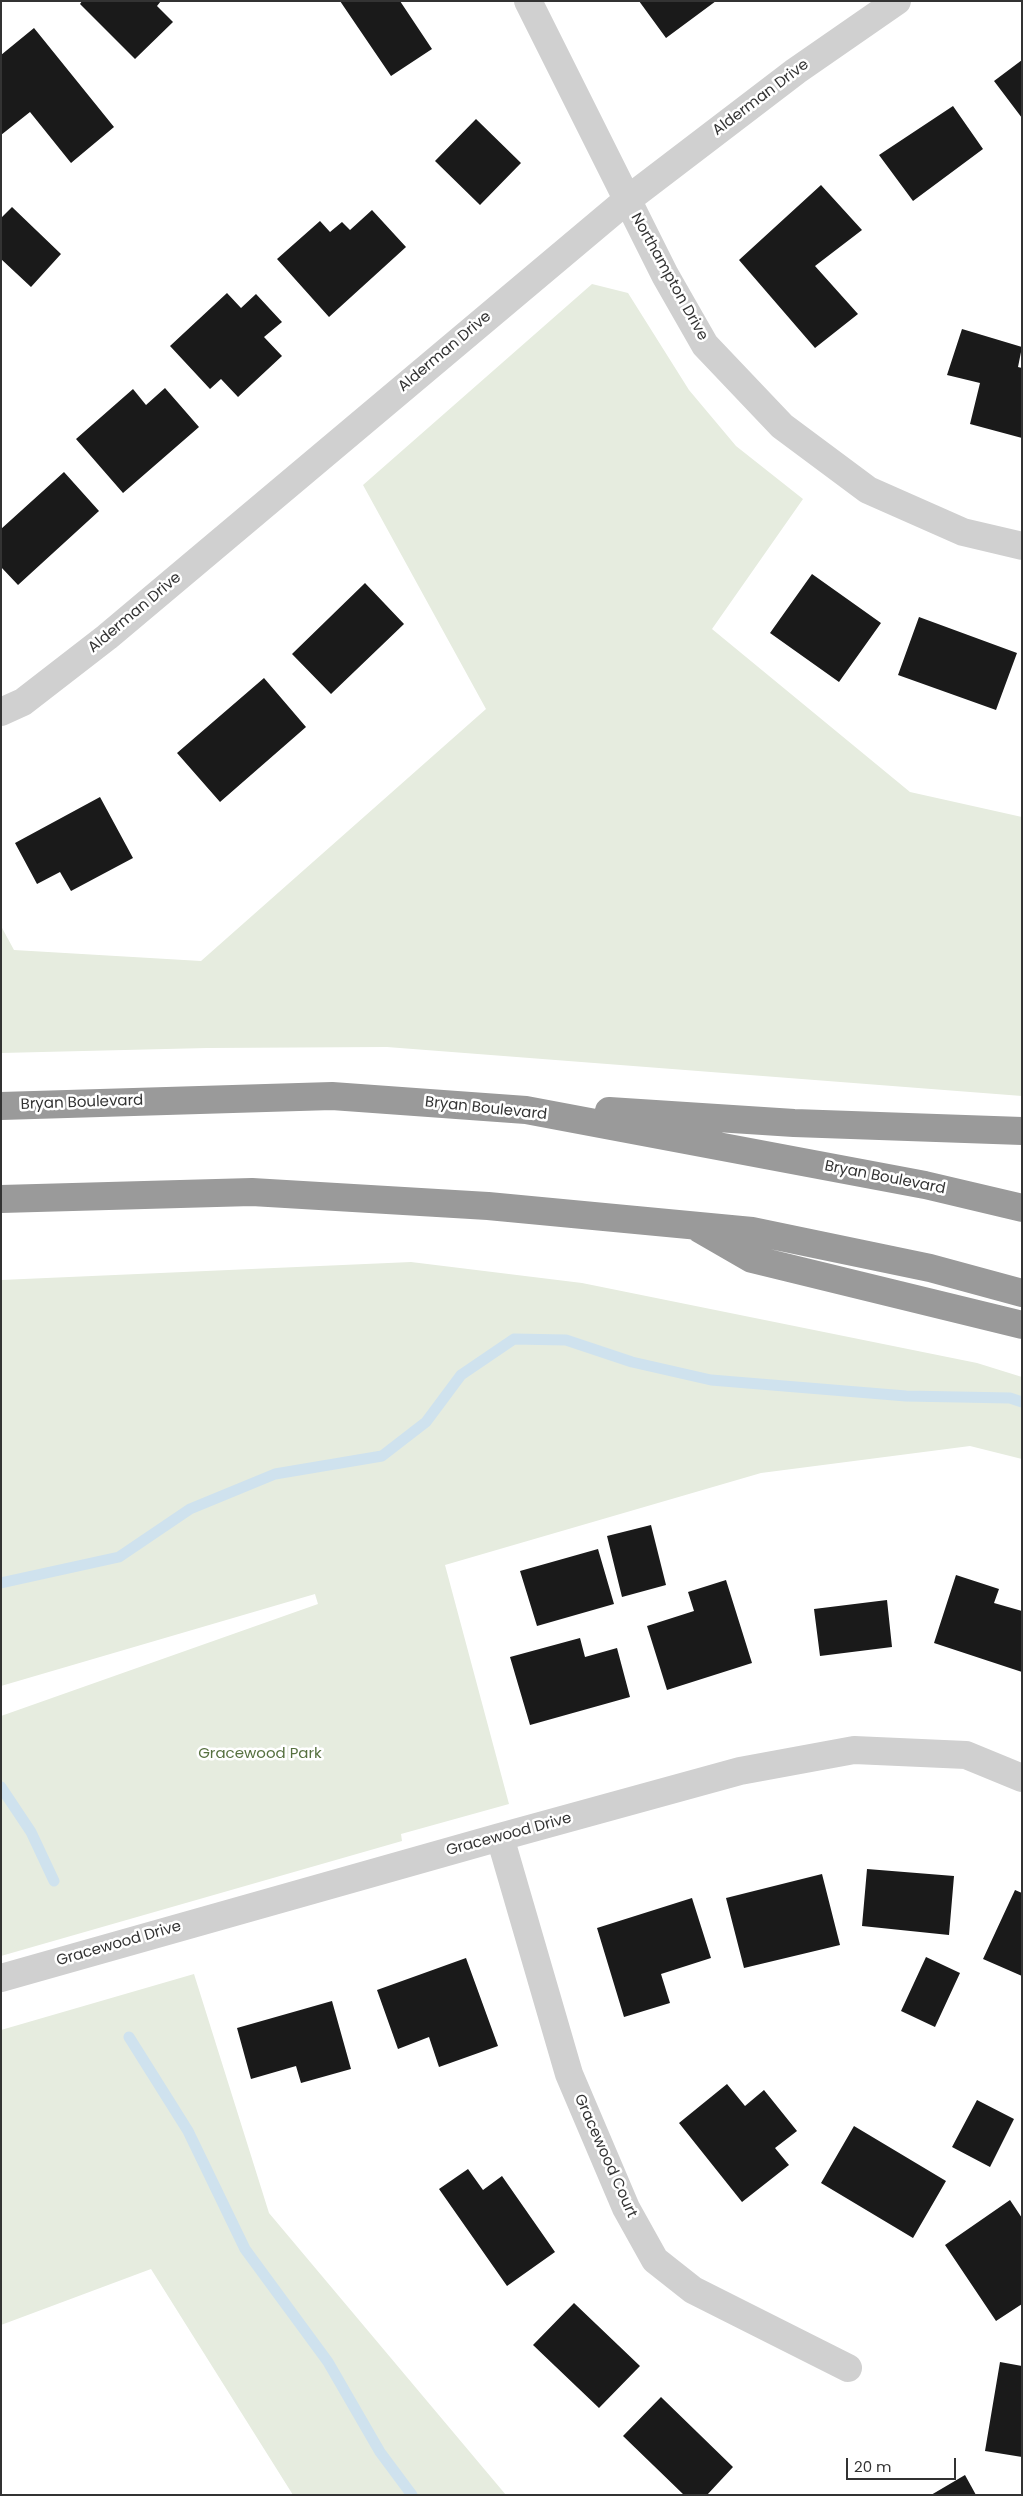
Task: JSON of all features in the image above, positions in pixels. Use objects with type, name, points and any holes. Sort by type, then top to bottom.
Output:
[{"type":"highway","name":"Bryan Boulevard","points":[[1,1106],[332,1096],[526,1110],[916,1183],[1022,1208]]},
{"type":"highway","points":[[526,1110],[621,1112],[794,1124],[1022,1131]]},
{"type":"highway","points":[[1,1199],[291,1193],[469,1204],[761,1233],[930,1268],[1022,1292]]},
{"type":"highway","points":[[692,1225],[752,1259],[1022,1325]]},
{"type":"street","name":"Northampton Drive","points":[[528,1],[665,275],[705,345],[782,426],[868,490],[963,532],[1022,546]]},
{"type":"street","name":"Alderman Drive","points":[[1,712],[23,702],[107,637],[627,200],[796,71],[897,1]]},
{"type":"street","name":"Gracewood Drive","points":[[1,1978],[740,1771],[854,1750],[966,1755],[1022,1778]]},
{"type":"street","name":"Gracewood Court","points":[[500,1837],[569,2074],[626,2208],[655,2260],[693,2290],[848,2368]]},
{"type":"green space","points":[[592,284],[628,293],[689,390],[736,446],[803,499],[712,629],[910,792],[1022,817],[1022,1096],[387,1047],[207,1048],[1,1053],[1,926],[14,950],[201,961],[486,709],[363,485]]},
{"type":"green space","name":"Gracewood Park","points":[[411,1262],[582,1283],[977,1363],[1022,1377],[1022,1459],[970,1446],[761,1473],[445,1565],[509,1804],[401,1834],[402,1841],[1,1956],[1,1716],[318,1604],[315,1594],[1,1686],[1,1280]]},
{"type":"green space","points":[[194,1974],[269,2213],[506,2495],[293,2495],[151,2269],[1,2325],[1,2030]]},
{"type":"building","points":[[82,1],[161,1],[157,6],[173,22],[135,59],[80,4]]},
{"type":"building","points":[[340,1],[400,1],[432,49],[391,76]]},
{"type":"building","points":[[639,1],[716,1],[666,38]]},
{"type":"building","points":[[34,28],[114,127],[71,163],[30,112],[1,135],[1,55]]},
{"type":"building","points":[[1022,60],[1022,118],[994,81]]},
{"type":"building","points":[[953,106],[983,149],[913,201],[879,155]]},
{"type":"building","points":[[476,119],[521,163],[480,205],[435,161]]},
{"type":"building","points":[[821,185],[862,230],[815,266],[858,314],[815,348],[739,260]]},
{"type":"building","points":[[12,207],[61,254],[31,287],[1,259],[1,218]]},
{"type":"building","points":[[372,210],[406,247],[329,317],[277,259],[320,221],[330,232],[342,222],[350,230]]},
{"type":"building","points":[[227,293],[241,308],[256,294],[282,322],[264,337],[282,356],[238,397],[221,379],[210,389],[170,346]]},
{"type":"building","points":[[962,329],[1022,347],[1018,367],[1022,368],[1022,438],[970,424],[980,383],[947,375]]},
{"type":"building","points":[[165,388],[199,427],[123,493],[76,439],[133,389],[146,405]]},
{"type":"building","points":[[64,472],[99,511],[18,585],[1,567],[1,529]]},
{"type":"building","points":[[812,574],[881,623],[839,682],[770,633]]},
{"type":"building","points":[[365,583],[404,624],[331,694],[292,654]]},
{"type":"building","points":[[919,617],[1017,653],[996,710],[898,675]]},
{"type":"building","points":[[264,678],[306,727],[220,802],[177,753]]},
{"type":"building","points":[[100,797],[133,858],[71,891],[60,872],[37,884],[15,843]]},
{"type":"building","points":[[651,1525],[666,1585],[622,1597],[607,1536]]},
{"type":"building","points":[[598,1549],[614,1604],[537,1626],[520,1571]]},
{"type":"building","points":[[956,1575],[999,1589],[994,1603],[1022,1611],[1022,1672],[934,1643]]},
{"type":"building","points":[[726,1580],[752,1663],[667,1690],[647,1626],[694,1611],[688,1592]]},
{"type":"building","points":[[887,1600],[892,1647],[820,1656],[814,1609]]},
{"type":"building","points":[[580,1638],[585,1657],[617,1648],[630,1697],[530,1725],[510,1657]]},
{"type":"building","points":[[867,1869],[954,1876],[949,1935],[862,1926]]},
{"type":"building","points":[[822,1874],[840,1945],[744,1968],[726,1898]]},
{"type":"building","points":[[1015,1890],[1022,1893],[1022,1976],[983,1959]]},
{"type":"building","points":[[692,1898],[711,1958],[661,1974],[670,2003],[624,2017],[597,1928]]},
{"type":"building","points":[[926,1957],[960,1973],[935,2027],[901,2011]]},
{"type":"building","points":[[466,1958],[498,2046],[439,2067],[429,2037],[398,2049],[377,1990]]},
{"type":"building","points":[[332,2001],[351,2069],[301,2083],[296,2066],[251,2079],[237,2028]]},
{"type":"building","points":[[727,2084],[745,2106],[764,2090],[797,2131],[775,2148],[789,2165],[742,2202],[679,2123]]},
{"type":"building","points":[[977,2100],[1014,2119],[990,2167],[952,2147]]},
{"type":"building","points":[[854,2126],[946,2181],[913,2238],[821,2183]]},
{"type":"building","points":[[468,2169],[483,2190],[502,2176],[555,2252],[507,2286],[439,2189]]},
{"type":"building","points":[[1010,2200],[1022,2218],[1022,2304],[996,2321],[945,2245]]},
{"type":"building","points":[[574,2303],[640,2366],[599,2408],[533,2345]]},
{"type":"building","points":[[1000,2362],[1022,2366],[1022,2457],[985,2451]]},
{"type":"building","points":[[661,2397],[733,2467],[707,2495],[684,2495],[623,2436]]},
{"type":"building","points":[[965,2475],[976,2495],[931,2495]]},
{"type":"waterway","points":[[1,1583],[119,1557],[190,1509],[275,1474],[382,1456],[426,1422],[461,1375],[514,1339],[566,1340],[632,1362],[711,1380],[906,1396],[1010,1398],[1022,1402]]},
{"type":"waterway","points":[[1,1787],[31,1832],[54,1881]]},
{"type":"waterway","points":[[129,2037],[188,2131],[245,2249],[328,2362],[380,2452],[412,2495]]}]
